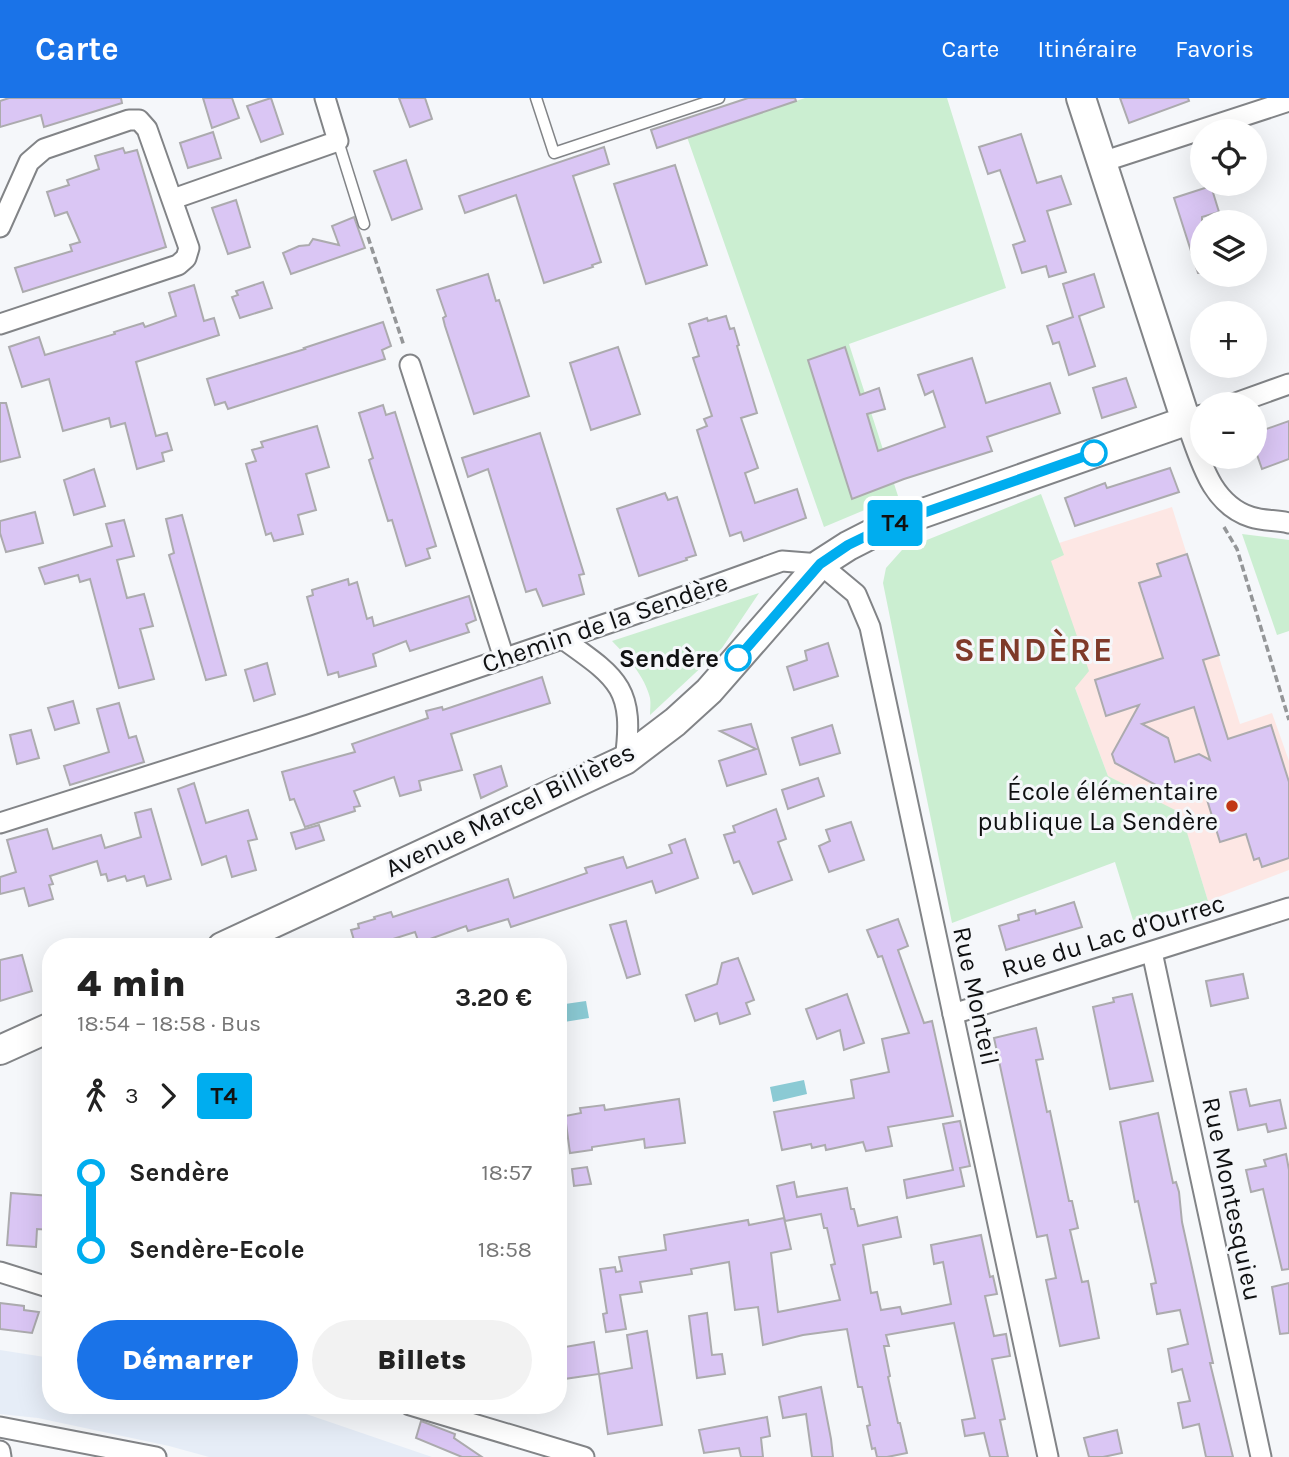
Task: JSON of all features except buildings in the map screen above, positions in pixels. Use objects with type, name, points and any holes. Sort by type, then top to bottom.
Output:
[{"type":"street","points":[[173,199],[338,141],[325,98]]},
{"type":"street","points":[[1081,98],[1190,407]]},
{"type":"street","points":[[1102,162],[1289,101]]},
{"type":"street","points":[[0,227],[29,162],[44,149],[130,120],[139,120],[147,129],[189,248],[187,258],[178,265],[0,324]]},
{"type":"street","points":[[410,365],[504,658]]},
{"type":"street","points":[[1267,392],[1289,384]]},
{"type":"street","points":[[820,564],[848,545],[889,525],[1190,419]]},
{"type":"street","points":[[1208,469],[1212,486],[1227,505],[1250,517],[1284,518]]},
{"type":"street","name":"Chemin de la Sendère","points":[[0,823],[309,725],[782,561],[820,564]]},
{"type":"street","name":"Avenue Marcel Billières","points":[[241,938],[625,760],[675,722],[709,691],[820,564]]},
{"type":"street","name":"Rue Monteil","points":[[820,564],[856,594],[870,627],[1048,1457]]},
{"type":"street","points":[[563,639],[607,670],[624,696],[629,729],[625,760]]},
{"type":"street","name":"Rue du Lac d'Ourrec","points":[[953,1014],[1289,908]]},
{"type":"street","name":"Rue Montesquieu","points":[[1152,952],[1261,1457]]},
{"type":"street","points":[[0,1050],[42,1031]]},
{"type":"street","points":[[0,1272],[42,1285]]},
{"type":"street","points":[[440,1414],[584,1457]]},
{"type":"street","points":[[0,1427],[156,1457]]},
{"type":"street","points":[[0,1451],[1,1457]]},
{"type":"lane","points":[[536,98],[554,153],[719,98]]},
{"type":"lane","points":[[338,141],[364,224]]},
{"type":"path","points":[[364,224],[410,365]]},
{"type":"path","points":[[1216,521],[1230,535],[1237,549],[1289,720]]},
{"type":"shaded area","points":[[1172,507],[1240,724],[1272,713],[1289,761],[1289,870],[1208,901],[1181,814],[1108,776],[1075,688],[1050,560],[1063,555],[1059,543]]},
{"type":"shaded area","points":[[0,1350],[42,1357],[42,1414],[306,1414],[432,1457],[209,1457],[38,1418],[0,1414]]},
{"type":"green space","points":[[805,98],[947,98],[1006,288],[849,344],[898,496],[824,527],[687,137]]},
{"type":"green space","points":[[1041,494],[1064,555],[1051,561],[1089,671],[1075,688],[1108,776],[1181,813],[1208,901],[1133,920],[1115,862],[952,923],[883,583],[886,568],[902,550]]},
{"type":"green space","points":[[1242,534],[1289,540],[1289,631],[1277,635]]},
{"type":"green space","points":[[759,593],[722,648],[650,715],[650,698],[644,682],[612,641]]},
{"type":"water","points":[[586,1001],[589,1018],[567,1022],[567,1004]]},
{"type":"water","points":[[804,1080],[807,1094],[773,1102],[770,1087]]},
{"type":"bus line","name":"T4","points":[[738,658],[820,564],[848,545],[889,525],[1094,453]]},
{"type":"place","name":"Sendère","points":[[738,658]]},
{"type":"place","name":"École élémentaire publique La Sendère","points":[[1232,806]]},
{"type":"district","name":"SENDÈRE","points":[[1034,650]]}]
